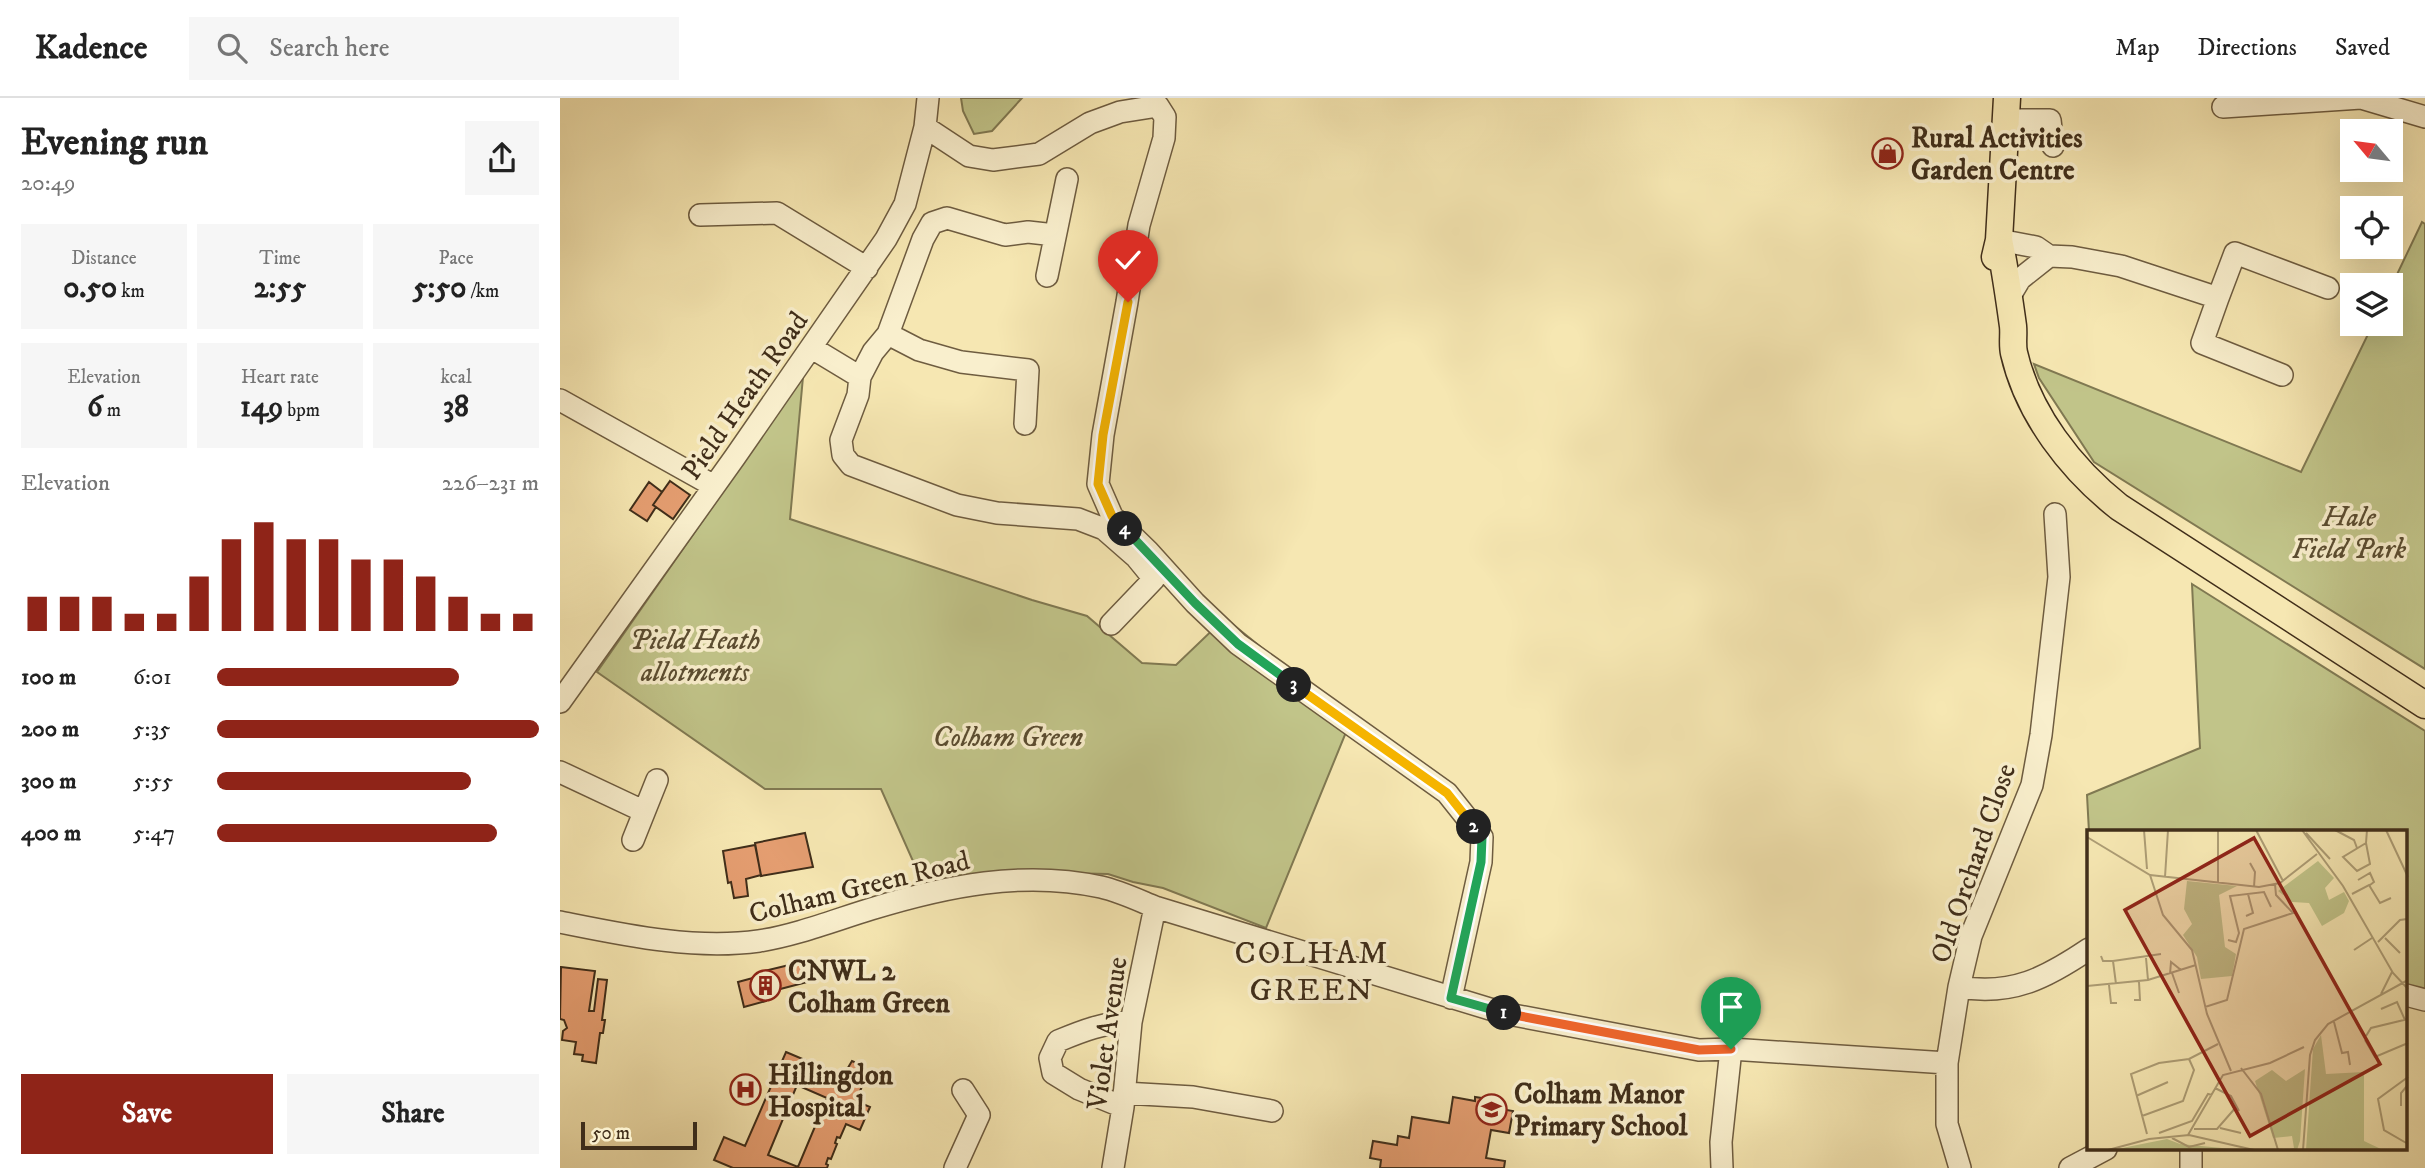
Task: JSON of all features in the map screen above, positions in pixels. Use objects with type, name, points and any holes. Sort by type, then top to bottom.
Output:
[{"type":"main road","points":[[2007,109],[1999,240],[1991,284],[1994,310],[2005,340],[2013,350],[2042,421],[2079,470],[2109,499],[2425,705]]},
{"type":"main road","points":[[1999,240],[2014,329],[2013,350]]},
{"type":"street","name":"Pield Heath Road","points":[[560,702],[812,348],[886,239],[905,204],[925,127],[928,98]]},
{"type":"street","points":[[2223,107],[2361,98],[2425,117]]},
{"type":"street","points":[[925,127],[969,156],[993,160],[1039,154],[1090,123],[1120,112],[1158,106],[1165,117],[1164,138],[1139,225],[1128,302],[1105,423],[1098,484],[1112,516],[1238,644],[1447,793],[1482,837],[1481,862],[1451,998]]},
{"type":"street","points":[[2007,109],[2050,120],[2053,146]]},
{"type":"street","points":[[1046,276],[1067,179]]},
{"type":"street","points":[[700,215],[778,213],[867,268]]},
{"type":"street","points":[[1055,235],[1028,232],[1005,235],[947,218],[932,223],[923,239],[888,334],[873,352],[860,377],[858,395],[841,440],[843,455],[851,465],[957,505],[997,513],[1078,519],[1104,529],[1136,557],[1154,579],[1111,624]]},
{"type":"street","points":[[1999,240],[2036,247],[2049,256],[2113,264],[2218,298]]},
{"type":"street","points":[[2282,375],[2202,343],[2235,253],[2328,288]]},
{"type":"street","points":[[2008,299],[2020,279],[2049,256]]},
{"type":"street","points":[[888,334],[919,350],[961,362],[1028,370],[1025,424]]},
{"type":"street","points":[[812,348],[860,377]]},
{"type":"street","points":[[560,400],[714,486]]},
{"type":"street","name":"Old Orchard Close","points":[[1961,1168],[1947,1124],[1947,1063],[1959,987],[1971,936],[2032,785],[2041,736],[2059,577],[2055,514]]},
{"type":"street","points":[[560,772],[643,811]]},
{"type":"street","points":[[633,840],[657,780]]},
{"type":"street","name":"Colham Green Road","points":[[560,922],[681,942],[747,943],[817,926],[944,889],[1046,879],[1104,888],[1503,1013],[1699,1050],[1731,1049],[1947,1063]]},
{"type":"street","name":"Violet Avenue","points":[[1113,1168],[1124,1100],[1131,1023],[1155,906]]},
{"type":"street","points":[[1959,987],[1983,991],[2019,986],[2052,974],[2087,950]]},
{"type":"street","points":[[2408,996],[2425,1000]]},
{"type":"street","points":[[1131,1023],[1115,1023],[1088,1029],[1058,1041],[1050,1058],[1053,1073],[1079,1090],[1124,1100],[1193,1097],[1272,1111]]},
{"type":"street","points":[[1721,1168],[1721,1142],[1731,1049]]},
{"type":"street","points":[[955,1168],[979,1115],[963,1090]]},
{"type":"street","points":[[2070,1168],[2104,1150]]},
{"type":"street","points":[[2191,1150],[2191,1168]]},
{"type":"green space","points":[[961,98],[1022,98],[992,131],[974,134],[963,111]]},
{"type":"green space","name":"Hale Field Park","points":[[2422,222],[2425,224],[2425,669],[2094,462],[2039,378],[2034,364],[2301,472],[2367,336],[2403,336],[2403,273],[2398,273]]},
{"type":"green space","name":"Colham Green","points":[[803,377],[790,519],[1087,616],[1142,663],[1176,665],[1225,618],[1351,720],[1266,928],[1163,888],[1108,874],[1022,872],[924,886],[881,789],[765,789],[597,672]]},
{"type":"green space","points":[[2192,584],[2425,731],[2425,1000],[2408,996],[2408,830],[2089,830],[2087,795],[2200,748]]},
{"type":"building","points":[[670,481],[690,495],[673,519],[653,505]]},
{"type":"building","points":[[649,482],[662,492],[647,521],[630,510]]},
{"type":"building","points":[[805,833],[813,867],[761,876],[755,843]]},
{"type":"building","points":[[755,845],[761,875],[746,879],[748,896],[734,898],[731,882],[728,883],[723,851]]},
{"type":"building","name":"CNWL 2 Colham Green","points":[[806,961],[811,981],[765,993],[766,1001],[744,1007],[738,982],[764,975],[764,971]]},
{"type":"building","points":[[561,967],[595,971],[589,1011],[594,1011],[598,979],[607,980],[602,1020],[605,1020],[603,1033],[600,1033],[596,1063],[582,1061],[583,1055],[574,1054],[576,1042],[562,1040],[563,1031],[567,1028],[564,1020],[560,1019]]},
{"type":"building","points":[[786,1052],[840,1075],[842,1069],[846,1071],[852,1061],[864,1066],[861,1077],[865,1079],[856,1101],[870,1107],[860,1130],[846,1124],[840,1138],[837,1137],[831,1159],[828,1158],[826,1164],[827,1168],[733,1168],[714,1160],[724,1137],[745,1146]],"holes":[[[797,1085],[827,1098],[798,1167],[768,1155]]]},
{"type":"building","points":[[1453,1097],[1475,1101],[1475,1097],[1495,1100],[1494,1108],[1513,1111],[1509,1133],[1491,1130],[1486,1158],[1505,1161],[1504,1168],[1380,1168],[1381,1160],[1370,1158],[1373,1141],[1397,1145],[1398,1136],[1409,1138],[1412,1117],[1449,1123]]},
{"type":"place","name":"Rural Activities Garden Centre","points":[[1888,153]]},
{"type":"place","name":"CNWL 2 Colham Green","points":[[765,986]]},
{"type":"place","name":"Hillingdon Hospital","points":[[745,1090]]},
{"type":"place","name":"Colham Manor Primary School","points":[[1491,1109]]},
{"type":"district","name":"COLHAM GREEN","points":[[1312,970]]},
{"type":"route","points":[[1128,302],[1117,350],[1098,484],[1112,516],[1238,644],[1447,793],[1482,837],[1481,862],[1451,998],[1503,1013],[1699,1050],[1731,1049]]},
{"type":"park label","name":"Pield Heath allotments","points":[[695,655]]}]
